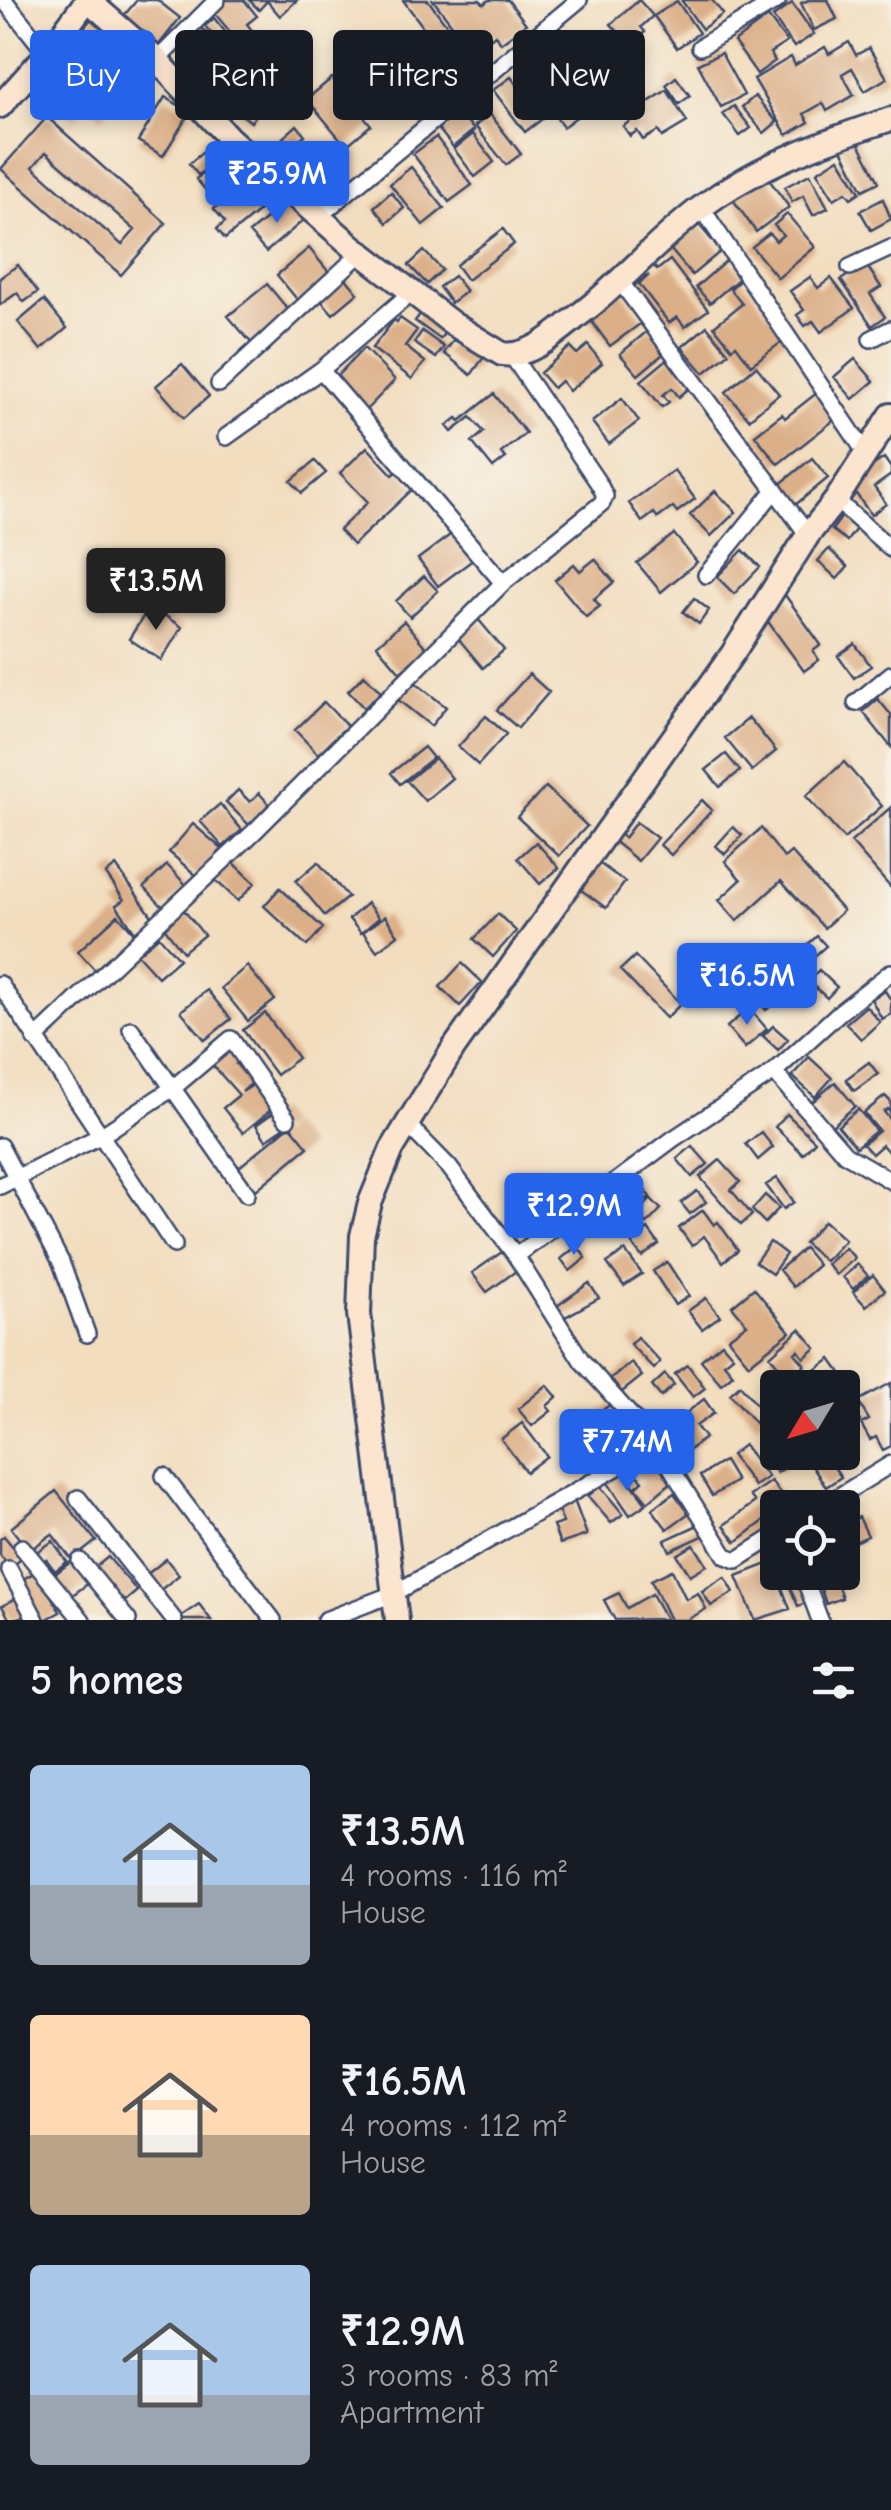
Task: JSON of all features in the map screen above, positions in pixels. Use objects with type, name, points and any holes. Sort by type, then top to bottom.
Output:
[{"type":"street","points":[[4,0],[30,33]]},
{"type":"street","points":[[65,30],[88,0],[158,60],[230,138],[360,253],[466,333],[512,356],[547,338],[701,207],[738,182],[891,120]]},
{"type":"street","points":[[158,60],[217,0]]},
{"type":"street","points":[[320,216],[579,0]]},
{"type":"street","points":[[700,48],[778,0]]},
{"type":"street","points":[[0,106],[30,73]]},
{"type":"street","points":[[701,207],[865,452]]},
{"type":"street","points":[[850,267],[891,248]]},
{"type":"street","points":[[219,384],[360,253]]},
{"type":"street","points":[[619,280],[808,535]]},
{"type":"street","points":[[226,437],[321,370],[411,294]]},
{"type":"street","points":[[871,338],[891,328]]},
{"type":"street","points":[[35,1039],[256,830],[503,583],[599,507],[605,496],[512,356]]},
{"type":"street","points":[[321,370],[503,583]]},
{"type":"street","points":[[397,1620],[363,1360],[358,1276],[370,1203],[392,1149],[453,1049],[733,653],[891,415]]},
{"type":"street","points":[[706,575],[775,490]]},
{"type":"street","points":[[836,500],[891,550]]},
{"type":"street","points":[[856,703],[891,674]]},
{"type":"street","points":[[516,1256],[673,1139],[774,1072],[891,972]]},
{"type":"street","points":[[0,984],[174,1245]]},
{"type":"street","points":[[132,1029],[247,1194]]},
{"type":"street","points":[[0,1186],[102,1135],[173,1088],[231,1039],[286,1119]]},
{"type":"street","points":[[774,1072],[845,1154],[891,1182]]},
{"type":"street","points":[[407,1124],[450,1166],[516,1256],[582,1361],[657,1445],[730,1560],[760,1546]]},
{"type":"street","points":[[0,1146],[61,1262],[88,1334]]},
{"type":"street","points":[[324,1620],[393,1594],[657,1445]]},
{"type":"street","points":[[851,1490],[890,1467]]},
{"type":"street","points":[[164,1476],[273,1620]]},
{"type":"street","points":[[78,1498],[174,1620]]},
{"type":"street","points":[[22,1547],[82,1620]]},
{"type":"street","points":[[80,1562],[128,1620]]},
{"type":"street","points":[[8,1570],[36,1620]]},
{"type":"street","points":[[809,1590],[820,1620]]},
{"type":"building","points":[[137,0],[157,0],[180,18],[158,46],[155,30],[137,30],[122,18]]},
{"type":"building","points":[[222,0],[244,0],[257,16],[247,24],[252,30],[229,30],[211,9]]},
{"type":"building","points":[[249,0],[297,0],[280,16],[267,1],[259,10]]},
{"type":"building","points":[[403,0],[428,0],[450,30],[425,30]]},
{"type":"building","points":[[433,0],[480,0],[484,4],[489,0],[508,0],[526,24],[513,30],[501,43],[493,37],[493,30],[456,30]]},
{"type":"building","points":[[639,0],[653,16],[641,27],[643,30],[616,30],[611,24]]},
{"type":"building","points":[[684,0],[712,0],[723,14],[702,29]]},
{"type":"building","points":[[828,0],[837,19],[814,30],[801,3]]},
{"type":"building","points":[[677,1],[699,33],[677,48],[654,16]]},
{"type":"building","points":[[792,3],[814,34],[794,47],[773,17]]},
{"type":"building","points":[[97,12],[113,30],[82,30]]},
{"type":"building","points":[[768,17],[787,42],[770,53],[775,61],[757,74],[734,42]]},
{"type":"building","points":[[214,18],[224,30],[208,30],[205,26]]},
{"type":"building","points":[[849,42],[856,55],[869,48],[887,78],[865,91],[852,68],[842,74],[854,95],[827,111],[823,103],[804,114],[809,122],[787,135],[754,79],[791,57],[795,65],[825,47],[829,54]]},
{"type":"building","points":[[721,53],[744,95],[721,107],[698,64]]},
{"type":"building","points":[[511,77],[513,116],[493,90]]},
{"type":"building","points":[[676,77],[690,96],[679,104],[666,85]]},
{"type":"building","points":[[332,78],[333,120],[367,120],[371,125],[346,146],[313,106],[313,94]]},
{"type":"building","points":[[667,90],[687,122],[662,137],[658,131],[643,140],[637,131],[630,136],[623,126],[632,120],[645,120],[645,104]]},
{"type":"building","points":[[755,96],[777,122],[764,133],[742,107]]},
{"type":"building","points":[[165,97],[175,103],[175,120],[185,120],[163,156],[138,141],[151,120],[155,120]]},
{"type":"building","points":[[734,106],[751,128],[740,136],[723,114]]},
{"type":"building","points":[[493,118],[521,154],[506,165],[475,126]]},
{"type":"building","points":[[44,120],[50,120],[166,223],[121,275],[1,169]],"holes":[[[46,152],[135,230],[122,245],[33,167]]]},
{"type":"building","points":[[443,120],[466,120],[474,130],[453,147],[436,126]]},
{"type":"building","points":[[516,120],[541,120],[525,132]]},
{"type":"building","points":[[297,125],[305,135],[301,138],[334,177],[317,192],[276,144]]},
{"type":"building","points":[[473,134],[494,162],[475,177],[454,149]]},
{"type":"building","points":[[220,137],[245,166],[210,195],[196,179],[223,157],[198,175],[189,164]]},
{"type":"building","points":[[436,137],[472,185],[449,202],[413,154]]},
{"type":"building","points":[[856,137],[879,182],[863,190],[840,145]]},
{"type":"building","points":[[839,158],[860,192],[851,198],[846,192],[834,199],[817,172]]},
{"type":"building","points":[[411,167],[444,208],[423,225],[390,184]]},
{"type":"building","points":[[765,174],[789,207],[756,232],[732,198]]},
{"type":"building","points":[[810,174],[828,208],[813,215],[803,196],[792,202],[785,187]]},
{"type":"building","points":[[239,188],[259,211],[225,239],[217,229],[225,222],[214,209]]},
{"type":"building","points":[[391,192],[404,208],[387,223],[374,207]]},
{"type":"building","points":[[883,199],[891,219],[871,230],[860,211]]},
{"type":"building","points":[[289,200],[305,219],[266,252],[249,233]]},
{"type":"building","points":[[787,214],[815,247],[778,278],[752,247],[769,233],[776,241],[783,235],[774,225]]},
{"type":"building","points":[[695,220],[721,251],[692,275],[666,244]]},
{"type":"building","points":[[503,229],[514,244],[467,280],[456,265]]},
{"type":"building","points":[[309,248],[332,276],[300,303],[277,275]]},
{"type":"building","points":[[424,251],[442,270],[427,284],[409,265]]},
{"type":"building","points":[[728,259],[742,276],[710,303],[696,287]]},
{"type":"building","points":[[670,260],[708,310],[685,327],[677,317],[669,323],[639,284],[649,275],[635,285],[629,276],[650,261],[657,270]]},
{"type":"building","points":[[865,263],[881,287],[870,294],[885,317],[872,326],[841,280]]},
{"type":"building","points":[[18,265],[38,292],[24,302],[17,293],[0,305],[0,278]]},
{"type":"building","points":[[344,276],[358,293],[333,314],[319,298]]},
{"type":"building","points":[[454,276],[466,291],[451,303],[439,287]]},
{"type":"building","points":[[810,277],[818,288],[831,278],[854,308],[821,332],[813,321],[805,326],[797,315],[804,310],[790,291]]},
{"type":"building","points":[[741,279],[787,338],[751,365],[714,326],[742,304],[730,289]]},
{"type":"building","points":[[267,284],[291,313],[253,345],[228,316]]},
{"type":"building","points":[[621,290],[644,321],[610,346],[587,315]]},
{"type":"building","points":[[44,300],[67,328],[41,350],[18,322]]},
{"type":"building","points":[[424,309],[449,327],[440,339],[415,321]]},
{"type":"building","points":[[400,318],[417,330],[405,346],[425,362],[412,379],[372,348],[394,320]]},
{"type":"building","points":[[707,326],[729,353],[704,373],[682,347]]},
{"type":"building","points":[[651,328],[669,349],[638,375],[620,354]]},
{"type":"building","points":[[422,331],[444,347],[436,358],[414,343]]},
{"type":"building","points":[[457,336],[484,357],[471,375],[444,353]]},
{"type":"building","points":[[588,345],[602,363],[569,391],[561,381],[553,388],[540,373],[570,347],[577,354]]},
{"type":"building","points":[[364,348],[395,380],[366,410],[334,379]]},
{"type":"building","points":[[671,356],[694,384],[679,397],[672,388],[663,395],[669,402],[662,407],[641,381]]},
{"type":"building","points":[[855,359],[874,381],[853,399],[834,377]]},
{"type":"building","points":[[182,364],[209,396],[184,418],[156,386]]},
{"type":"building","points":[[756,366],[779,394],[749,419],[726,392]]},
{"type":"building","points":[[818,392],[838,417],[778,464],[755,435]]},
{"type":"building","points":[[494,394],[526,433],[501,453],[506,458],[493,468],[472,442],[484,432],[471,417],[452,432],[447,426],[457,418],[460,421]]},
{"type":"building","points":[[622,398],[639,421],[609,444],[592,422]]},
{"type":"building","points":[[367,447],[393,475],[399,470],[415,487],[353,545],[339,530],[368,502],[340,473]]},
{"type":"building","points":[[812,458],[828,478],[794,506],[778,486]]},
{"type":"building","points":[[884,458],[891,475],[874,487],[886,504],[871,515],[852,488],[865,479],[861,474]]},
{"type":"building","points":[[315,461],[326,473],[302,493],[291,481]]},
{"type":"building","points":[[674,470],[695,499],[677,512],[673,507],[658,518],[654,513],[642,522],[629,503]]},
{"type":"building","points":[[715,491],[736,512],[711,536],[690,515]]},
{"type":"building","points":[[843,515],[858,526],[847,541],[832,530]]},
{"type":"building","points":[[454,532],[474,559],[438,586],[418,559]]},
{"type":"building","points":[[674,534],[697,562],[661,592],[637,563]]},
{"type":"building","points":[[829,549],[848,567],[837,579],[818,561]]},
{"type":"building","points":[[743,550],[760,567],[734,594],[717,577]]},
{"type":"building","points":[[595,559],[614,582],[594,599],[600,606],[586,617],[555,580],[574,564],[580,571]]},
{"type":"building","points":[[424,576],[438,591],[410,617],[396,601]]},
{"type":"building","points":[[785,595],[821,645],[813,651],[819,660],[804,671],[761,612]]},
{"type":"building","points":[[694,598],[709,610],[699,624],[683,612]]},
{"type":"building","points":[[150,606],[182,627],[161,660],[129,639]]},
{"type":"building","points":[[478,619],[504,650],[483,668],[457,637]]},
{"type":"building","points":[[404,621],[427,649],[400,672],[377,645]]},
{"type":"building","points":[[855,644],[871,666],[854,678],[838,656]]},
{"type":"building","points":[[529,674],[549,692],[518,728],[497,710]]},
{"type":"building","points":[[364,675],[381,692],[364,708],[348,691]]},
{"type":"building","points":[[412,680],[446,707],[431,726],[397,699]]},
{"type":"building","points":[[878,699],[891,715],[891,747],[863,712]]},
{"type":"building","points":[[324,702],[347,726],[318,754],[295,730]]},
{"type":"building","points":[[486,716],[506,734],[478,765],[458,747]]},
{"type":"building","points":[[749,718],[776,751],[752,771],[725,738]]},
{"type":"building","points":[[424,747],[433,758],[400,784],[391,773]]},
{"type":"building","points":[[726,754],[740,771],[720,787],[706,770]]},
{"type":"building","points":[[435,758],[452,778],[425,801],[407,781]]},
{"type":"building","points":[[844,762],[882,806],[844,839],[806,796]]},
{"type":"building","points":[[546,787],[587,826],[559,856],[517,817]]},
{"type":"building","points":[[238,790],[250,802],[259,793],[269,804],[249,825],[226,802]]},
{"type":"building","points":[[702,800],[712,810],[671,855],[660,845]]},
{"type":"building","points":[[220,804],[242,830],[223,847],[200,821]]},
{"type":"building","points":[[891,807],[891,888],[851,842]]},
{"type":"building","points":[[636,822],[657,838],[638,861],[611,839],[617,832],[624,838]]},
{"type":"building","points":[[193,824],[222,849],[198,877],[169,852]]},
{"type":"building","points":[[733,827],[742,835],[725,854],[716,846]]},
{"type":"building","points":[[761,828],[784,858],[791,852],[843,911],[824,928],[781,881],[737,921],[719,900],[741,880],[725,861]]},
{"type":"building","points":[[536,842],[559,868],[540,884],[518,858]]},
{"type":"building","points":[[232,861],[255,883],[238,901],[214,879]]},
{"type":"building","points":[[596,861],[625,882],[606,908],[577,887]]},
{"type":"building","points":[[318,862],[348,897],[325,916],[296,881]]},
{"type":"building","points":[[167,865],[187,886],[164,908],[144,887]]},
{"type":"building","points":[[116,866],[154,919],[135,932],[116,905],[124,900],[106,874]]},
{"type":"building","points":[[280,888],[323,928],[307,946],[264,906]]},
{"type":"building","points":[[367,903],[379,918],[361,933],[349,919]]},
{"type":"building","points":[[183,909],[204,935],[183,952],[163,926]]},
{"type":"building","points":[[498,914],[516,931],[493,957],[474,939]]},
{"type":"building","points":[[118,915],[135,934],[95,970],[78,951]]},
{"type":"building","points":[[385,916],[398,935],[377,951],[363,932]]},
{"type":"building","points":[[159,936],[179,959],[158,977],[137,954]]},
{"type":"building","points":[[817,936],[826,946],[803,966],[794,957]]},
{"type":"building","points":[[635,956],[681,1004],[666,1018],[620,970]]},
{"type":"building","points":[[771,961],[793,987],[766,1010],[744,984]]},
{"type":"building","points":[[462,963],[482,982],[460,1006],[440,987]]},
{"type":"building","points":[[247,966],[275,1000],[248,1021],[221,988]]},
{"type":"building","points":[[819,970],[837,987],[827,998],[808,981]]},
{"type":"building","points":[[207,990],[231,1019],[205,1040],[181,1011]]},
{"type":"building","points":[[885,991],[891,1000],[891,1014],[882,1019],[871,999]]},
{"type":"building","points":[[866,1006],[880,1022],[861,1039],[846,1023]]},
{"type":"building","points":[[749,1008],[767,1029],[745,1048],[727,1027]]},
{"type":"building","points":[[265,1013],[298,1058],[276,1075],[243,1030]]},
{"type":"building","points":[[773,1026],[788,1039],[778,1050],[763,1036]]},
{"type":"building","points":[[229,1045],[242,1059],[236,1064],[252,1083],[242,1092],[253,1085],[272,1109],[243,1133],[223,1108],[239,1095],[210,1062]]},
{"type":"building","points":[[809,1057],[832,1078],[815,1097],[792,1076]]},
{"type":"building","points":[[869,1062],[878,1074],[854,1091],[846,1079]]},
{"type":"building","points":[[835,1082],[855,1106],[831,1127],[811,1103]]},
{"type":"building","points":[[885,1096],[891,1102],[891,1114],[888,1109],[884,1112],[891,1120],[891,1155],[882,1145],[872,1154],[863,1144],[879,1131],[864,1113]]},
{"type":"building","points":[[858,1109],[876,1131],[856,1147],[838,1126]]},
{"type":"building","points":[[277,1110],[288,1125],[266,1140],[256,1125]]},
{"type":"building","points":[[787,1114],[815,1141],[803,1154],[775,1127]]},
{"type":"building","points":[[290,1125],[308,1147],[256,1190],[238,1168]]},
{"type":"building","points":[[761,1132],[773,1147],[758,1160],[746,1144]]},
{"type":"building","points":[[692,1146],[708,1164],[692,1177],[677,1159]]},
{"type":"building","points":[[720,1160],[740,1182],[731,1190],[752,1215],[741,1225],[700,1177]]},
{"type":"building","points":[[777,1178],[794,1202],[784,1209],[766,1185]]},
{"type":"building","points":[[637,1180],[650,1197],[637,1206],[625,1190]]},
{"type":"building","points":[[697,1191],[706,1202],[690,1214],[681,1203]]},
{"type":"building","points":[[765,1195],[779,1208],[765,1223],[752,1210]]},
{"type":"building","points":[[651,1199],[661,1209],[647,1224],[636,1215]]},
{"type":"building","points":[[703,1210],[714,1225],[718,1222],[738,1250],[723,1262],[704,1236],[692,1246],[679,1228]]},
{"type":"building","points":[[593,1213],[602,1226],[587,1236],[578,1224]]},
{"type":"building","points":[[824,1221],[845,1240],[825,1261],[804,1243]]},
{"type":"building","points":[[648,1229],[659,1244],[642,1257],[631,1243]]},
{"type":"building","points":[[770,1242],[786,1254],[772,1274],[755,1262]]},
{"type":"building","points":[[577,1246],[586,1258],[570,1271],[561,1259]]},
{"type":"building","points":[[804,1248],[818,1265],[793,1287],[779,1270]]},
{"type":"building","points":[[845,1248],[855,1258],[836,1275],[827,1264]]},
{"type":"building","points":[[625,1251],[642,1274],[624,1286],[607,1263]]},
{"type":"building","points":[[502,1252],[516,1271],[487,1292],[472,1273]]},
{"type":"building","points":[[667,1262],[689,1296],[675,1305],[653,1271]]},
{"type":"building","points":[[858,1264],[868,1276],[853,1289],[843,1277]]},
{"type":"building","points":[[873,1275],[885,1290],[866,1306],[853,1292]]},
{"type":"building","points":[[589,1283],[599,1298],[565,1317],[557,1306]]},
{"type":"building","points":[[754,1288],[790,1332],[749,1364],[728,1338],[747,1324],[732,1306]]},
{"type":"building","points":[[706,1298],[720,1316],[702,1329],[688,1311]]},
{"type":"building","points":[[800,1329],[816,1348],[804,1358],[798,1350],[795,1353],[805,1365],[800,1370],[782,1370],[770,1356]]},
{"type":"building","points":[[637,1337],[660,1362],[654,1369],[630,1344]]},
{"type":"building","points":[[722,1343],[733,1356],[724,1363],[733,1374],[721,1384],[701,1360]]},
{"type":"building","points":[[831,1359],[839,1370],[816,1370]]},
{"type":"building","points":[[631,1362],[642,1376],[622,1392],[611,1379]]},
{"type":"building","points":[[688,1365],[705,1388],[693,1397],[675,1374]]},
{"type":"building","points":[[665,1374],[674,1385],[661,1397],[652,1386]]},
{"type":"building","points":[[891,1383],[891,1446],[883,1450],[876,1437],[870,1440],[861,1424],[869,1420],[860,1400]]},
{"type":"building","points":[[547,1385],[557,1397],[547,1406],[551,1411],[532,1426],[518,1409]]},
{"type":"building","points":[[740,1385],[760,1409],[760,1421],[756,1424],[730,1394]]},
{"type":"building","points":[[704,1399],[714,1413],[696,1426],[705,1438],[681,1456],[662,1432]]},
{"type":"building","points":[[611,1404],[622,1419],[601,1434],[590,1419]]},
{"type":"building","points":[[628,1421],[642,1441],[619,1457],[605,1438]]},
{"type":"building","points":[[522,1423],[547,1456],[526,1472],[501,1439]]},
{"type":"building","points":[[744,1445],[768,1477],[754,1486],[731,1455]]},
{"type":"building","points":[[651,1454],[673,1481],[648,1502],[636,1487],[643,1481],[632,1469]]},
{"type":"building","points":[[724,1461],[736,1481],[712,1496],[700,1476]]},
{"type":"building","points":[[815,1470],[836,1470],[841,1477],[826,1487]]},
{"type":"building","points":[[624,1472],[646,1504],[630,1515],[608,1483]]},
{"type":"building","points":[[771,1481],[778,1490],[760,1490],[760,1524],[736,1542],[724,1525],[755,1502],[750,1496]]},
{"type":"building","points":[[600,1486],[623,1514],[611,1523],[588,1496]]},
{"type":"building","points":[[56,1491],[96,1541],[72,1560],[52,1534],[29,1551],[11,1528]]},
{"type":"building","points":[[674,1493],[689,1513],[667,1529],[652,1509]]},
{"type":"building","points":[[574,1500],[587,1535],[560,1544],[553,1526],[563,1523],[557,1506]]},
{"type":"building","points":[[860,1519],[868,1536],[860,1540]]},
{"type":"building","points":[[698,1525],[703,1536],[670,1551],[665,1540]]},
{"type":"building","points":[[4,1536],[22,1558],[11,1568],[0,1555],[0,1539]]},
{"type":"building","points":[[53,1541],[67,1562],[55,1571],[46,1559],[40,1563],[34,1554]]},
{"type":"building","points":[[694,1545],[707,1565],[690,1575],[677,1555]]},
{"type":"building","points":[[108,1557],[137,1591],[123,1603],[92,1570]]},
{"type":"building","points":[[166,1559],[179,1575],[158,1592],[145,1576]]},
{"type":"building","points":[[72,1561],[89,1583],[67,1599],[51,1577]]},
{"type":"building","points":[[760,1567],[760,1590],[783,1590],[790,1609],[755,1620],[737,1576]]},
{"type":"building","points":[[672,1570],[686,1599],[698,1593],[706,1609],[687,1620],[670,1620],[651,1580]]},
{"type":"building","points":[[37,1571],[60,1612],[45,1620],[20,1581]]},
{"type":"building","points":[[725,1577],[734,1592],[711,1606],[702,1591]]},
{"type":"building","points":[[791,1590],[804,1590],[809,1602],[798,1606]]},
{"type":"building","points":[[821,1590],[839,1590],[842,1598],[826,1604]]},
{"type":"building","points":[[619,1593],[627,1608],[652,1594],[666,1619],[615,1620],[604,1600]]},
{"type":"building","points":[[17,1598],[26,1616],[10,1620],[2,1606]]},
{"type":"building","points":[[199,1604],[211,1620],[182,1620],[180,1617]]}]
